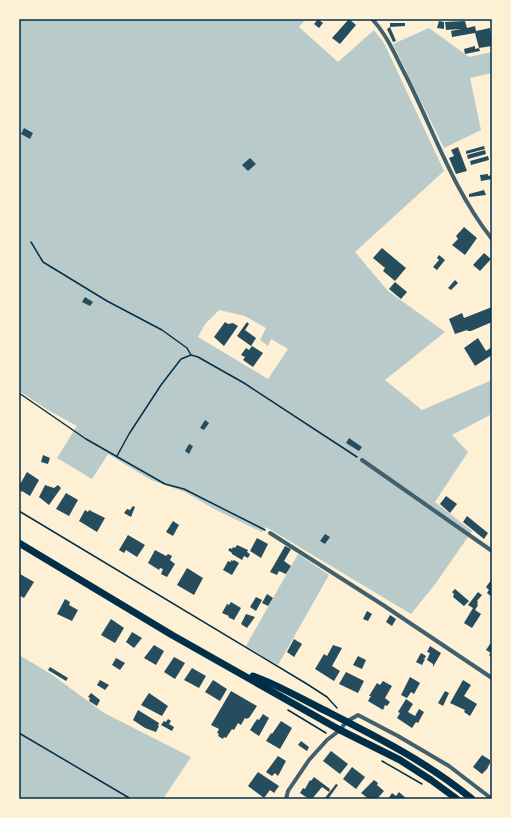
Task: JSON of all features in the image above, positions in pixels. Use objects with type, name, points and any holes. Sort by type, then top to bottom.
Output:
[{"type":"main road","points":[[19,543],[172,635],[340,730],[400,760],[458,799]]},
{"type":"main road","points":[[234,669],[258,678],[400,750],[433,770],[472,799]]},
{"type":"street","points":[[372,19],[385,35],[409,81],[463,196],[481,226],[492,239]]},
{"type":"street","points":[[362,460],[492,551]]},
{"type":"street","points":[[270,534],[383,605],[492,678]]},
{"type":"street","points":[[286,799],[288,791],[309,760],[327,740],[340,730],[346,722],[358,715],[367,718],[448,766],[492,799]]},
{"type":"path","points":[[31,242],[43,262],[107,301],[162,330],[187,348],[191,355]]},
{"type":"path","points":[[117,456],[129,434],[161,385],[181,359],[191,355],[198,357],[244,383],[362,460]]},
{"type":"path","points":[[19,394],[86,439],[165,484],[184,489],[270,534]]},
{"type":"path","points":[[19,512],[307,684],[327,697],[340,710]]},
{"type":"path","points":[[19,733],[131,799]]},
{"type":"path","points":[[380,759],[424,786]]},
{"type":"shaded area","points":[[19,19],[306,19],[299,27],[338,62],[374,30],[384,43],[444,171],[355,252],[388,291],[445,332],[385,380],[422,410],[492,380],[492,414],[452,435],[468,452],[435,502],[472,531],[436,583],[411,614],[266,527],[262,532],[214,509],[185,492],[151,480],[108,454],[92,479],[57,458],[77,426],[48,410],[19,391]],"holes":[[[219,310],[245,316],[266,328],[260,340],[268,346],[271,339],[288,349],[268,379],[198,337],[205,324]]]},
{"type":"shaded area","points":[[429,28],[469,57],[492,52],[492,73],[470,78],[481,130],[444,148],[393,44]]},
{"type":"shaded area","points":[[298,554],[329,575],[278,665],[246,646]]},
{"type":"shaded area","points":[[19,655],[51,674],[104,713],[191,757],[163,799],[19,799]]},
{"type":"building","points":[[318,19],[323,23],[319,28],[314,24]]},
{"type":"building","points":[[349,19],[356,25],[340,44],[332,38]]},
{"type":"building","points":[[439,21],[444,22],[444,29],[437,28]]},
{"type":"building","points":[[465,21],[467,28],[475,26],[476,31],[490,28],[492,46],[479,48],[475,33],[452,37],[451,31],[461,29],[446,30],[445,22]]},
{"type":"building","points":[[390,23],[405,23],[405,26],[390,27]]},
{"type":"building","points":[[390,27],[396,41],[393,42],[387,29]]},
{"type":"building","points":[[475,46],[475,49],[479,48],[480,51],[465,54],[464,49]]},
{"type":"building","points":[[24,128],[33,133],[30,139],[21,134]]},
{"type":"building","points":[[484,146],[485,149],[466,154],[466,151]]},
{"type":"building","points":[[458,147],[467,171],[456,174],[449,158],[454,156],[451,150]]},
{"type":"building","points":[[485,150],[486,154],[468,159],[467,155]]},
{"type":"building","points":[[488,156],[489,160],[471,165],[470,161]]},
{"type":"building","points":[[250,158],[256,164],[248,171],[242,165]]},
{"type":"building","points":[[488,174],[488,176],[491,175],[492,179],[481,181],[480,175]]},
{"type":"building","points":[[484,190],[486,195],[469,197],[469,194]]},
{"type":"building","points":[[464,227],[477,238],[465,255],[452,245],[458,239],[456,236]]},
{"type":"building","points":[[382,248],[406,268],[395,281],[383,271],[385,268],[373,258]]},
{"type":"building","points":[[484,253],[491,259],[480,271],[473,265]]},
{"type":"building","points":[[439,255],[445,260],[437,270],[433,267],[439,260],[437,258]]},
{"type":"building","points":[[455,280],[458,283],[451,290],[448,288]]},
{"type":"building","points":[[395,282],[407,292],[401,299],[389,289]]},
{"type":"building","points":[[85,297],[93,302],[90,306],[82,302]]},
{"type":"building","points":[[492,307],[492,322],[471,331],[467,330],[455,334],[449,319],[462,313],[464,318]]},
{"type":"building","points":[[225,322],[228,324],[233,323],[238,326],[224,346],[214,337]]},
{"type":"building","points":[[247,322],[249,324],[245,330],[256,338],[251,346],[237,336]]},
{"type":"building","points":[[478,338],[486,351],[492,347],[492,355],[475,366],[464,348]]},
{"type":"building","points":[[252,346],[263,353],[253,367],[243,360],[245,357],[241,355],[246,348],[249,350]]},
{"type":"building","points":[[205,420],[209,423],[204,430],[200,428]]},
{"type":"building","points":[[349,438],[362,447],[359,451],[346,443]]},
{"type":"building","points":[[189,444],[193,446],[189,454],[185,451]]},
{"type":"building","points":[[43,455],[50,458],[48,464],[41,462]]},
{"type":"building","points":[[27,472],[39,480],[30,496],[19,489],[19,486]]},
{"type":"building","points":[[45,485],[54,488],[58,485],[61,488],[49,505],[39,497]]},
{"type":"building","points":[[66,493],[78,500],[69,516],[56,509]]},
{"type":"building","points":[[446,496],[457,504],[450,513],[440,504]]},
{"type":"building","points":[[133,506],[135,507],[131,517],[124,513],[127,509],[130,510]]},
{"type":"building","points":[[85,510],[88,512],[89,510],[105,518],[97,532],[79,521]]},
{"type":"building","points":[[467,516],[488,533],[484,539],[463,522]]},
{"type":"building","points":[[173,521],[179,525],[173,536],[166,532]]},
{"type":"building","points":[[325,534],[330,537],[325,544],[320,541]]},
{"type":"building","points":[[128,535],[145,545],[137,557],[126,550],[124,553],[119,550]]},
{"type":"building","points":[[257,538],[268,544],[261,558],[250,551]]},
{"type":"building","points":[[237,545],[248,550],[247,552],[250,554],[248,558],[244,556],[242,560],[228,550],[230,548],[232,549],[233,547],[235,548]]},
{"type":"building","points":[[285,546],[291,549],[284,561],[291,566],[286,574],[279,571],[277,575],[270,572]]},
{"type":"building","points":[[155,550],[166,556],[168,554],[172,556],[170,560],[175,564],[167,577],[161,574],[163,569],[160,568],[159,570],[148,563]]},
{"type":"building","points":[[231,560],[239,563],[232,575],[223,570],[228,561],[231,562]]},
{"type":"building","points":[[187,568],[203,578],[194,595],[177,585]]},
{"type":"building","points":[[20,574],[34,582],[24,598],[19,595]]},
{"type":"building","points":[[492,579],[492,597],[487,593],[489,590],[486,587]]},
{"type":"building","points":[[455,589],[469,601],[464,606],[453,597],[454,594],[452,592]]},
{"type":"building","points":[[478,592],[482,595],[477,601],[478,605],[475,610],[481,614],[472,628],[464,623],[473,608],[468,605]]},
{"type":"building","points":[[267,594],[273,598],[268,606],[262,603]]},
{"type":"building","points":[[256,597],[262,600],[256,611],[250,607]]},
{"type":"building","points":[[65,599],[70,602],[69,605],[78,610],[72,621],[57,614]]},
{"type":"building","points":[[231,602],[241,608],[234,620],[222,613],[227,604],[229,605]]},
{"type":"building","points":[[367,611],[372,614],[368,621],[363,619]]},
{"type":"building","points":[[246,614],[255,617],[247,628],[241,624]]},
{"type":"building","points":[[390,615],[396,619],[392,626],[386,622]]},
{"type":"building","points":[[111,619],[124,628],[115,643],[101,635]]},
{"type":"building","points":[[132,632],[142,638],[134,648],[126,642]]},
{"type":"building","points":[[294,639],[302,644],[294,657],[287,652]]},
{"type":"building","points":[[492,641],[492,658],[489,655],[491,653],[486,650]]},
{"type":"building","points":[[154,645],[164,651],[156,665],[144,658]]},
{"type":"building","points":[[333,645],[342,648],[332,666],[340,671],[334,681],[315,669],[324,654],[327,656]]},
{"type":"building","points":[[430,646],[441,653],[433,667],[433,664],[427,660],[430,653],[427,652]]},
{"type":"building","points":[[421,653],[426,656],[423,658],[425,659],[422,665],[416,662]]},
{"type":"building","points":[[358,656],[366,660],[362,669],[353,665]]},
{"type":"building","points":[[174,657],[185,663],[175,679],[164,672]]},
{"type":"building","points":[[116,658],[125,663],[120,670],[112,665]]},
{"type":"building","points":[[50,667],[68,678],[66,681],[48,670]]},
{"type":"building","points":[[192,668],[206,676],[199,688],[184,680]]},
{"type":"building","points":[[346,672],[364,681],[358,693],[339,684]]},
{"type":"building","points":[[410,677],[420,683],[414,694],[411,692],[407,698],[401,695]]},
{"type":"building","points":[[100,680],[109,685],[105,690],[97,685]]},
{"type":"building","points":[[213,680],[227,689],[220,701],[205,692]]},
{"type":"building","points":[[463,680],[471,685],[464,696],[477,704],[470,716],[464,712],[465,710],[450,703]]},
{"type":"building","points":[[383,681],[392,686],[385,698],[390,702],[387,706],[385,705],[383,710],[368,701],[371,696],[369,696],[377,683],[380,685]]},
{"type":"building","points":[[231,691],[257,706],[249,718],[245,718],[241,725],[238,723],[234,730],[232,729],[226,738],[224,737],[223,739],[218,736],[219,734],[217,733],[219,729],[211,725]]},
{"type":"building","points":[[445,691],[449,693],[443,706],[438,703]]},
{"type":"building","points":[[91,693],[100,700],[97,706],[89,701],[90,698],[88,697]]},
{"type":"building","points":[[149,693],[168,706],[162,716],[141,705]]},
{"type":"building","points":[[406,699],[413,704],[408,712],[415,716],[419,709],[424,712],[418,723],[416,722],[412,728],[397,718],[400,713],[398,712]]},
{"type":"building","points":[[138,710],[159,723],[156,732],[145,728],[133,720]]},
{"type":"building","points":[[263,714],[269,718],[259,736],[250,730],[257,719],[259,720]]},
{"type":"building","points":[[168,719],[171,721],[169,724],[174,727],[172,731],[161,725]]},
{"type":"building","points":[[281,721],[292,728],[280,749],[266,741]]},
{"type":"building","points":[[301,741],[309,747],[307,751],[298,745]]},
{"type":"building","points":[[331,751],[348,764],[340,774],[323,761]]},
{"type":"building","points":[[482,755],[490,760],[490,763],[482,774],[473,767]]},
{"type":"building","points":[[278,756],[286,761],[278,776],[275,773],[272,776],[266,772]]},
{"type":"building","points":[[352,767],[365,777],[356,789],[343,779]]},
{"type":"building","points":[[258,772],[279,786],[274,793],[270,790],[264,798],[248,786]]},
{"type":"building","points":[[314,777],[330,789],[329,792],[322,787],[312,799],[309,799],[300,793]]},
{"type":"building","points":[[374,780],[384,791],[377,799],[369,799],[361,793]]},
{"type":"building","points":[[336,784],[338,785],[328,799],[324,799]]},
{"type":"building","points":[[399,792],[407,799],[388,799],[392,793],[396,796]]}]
